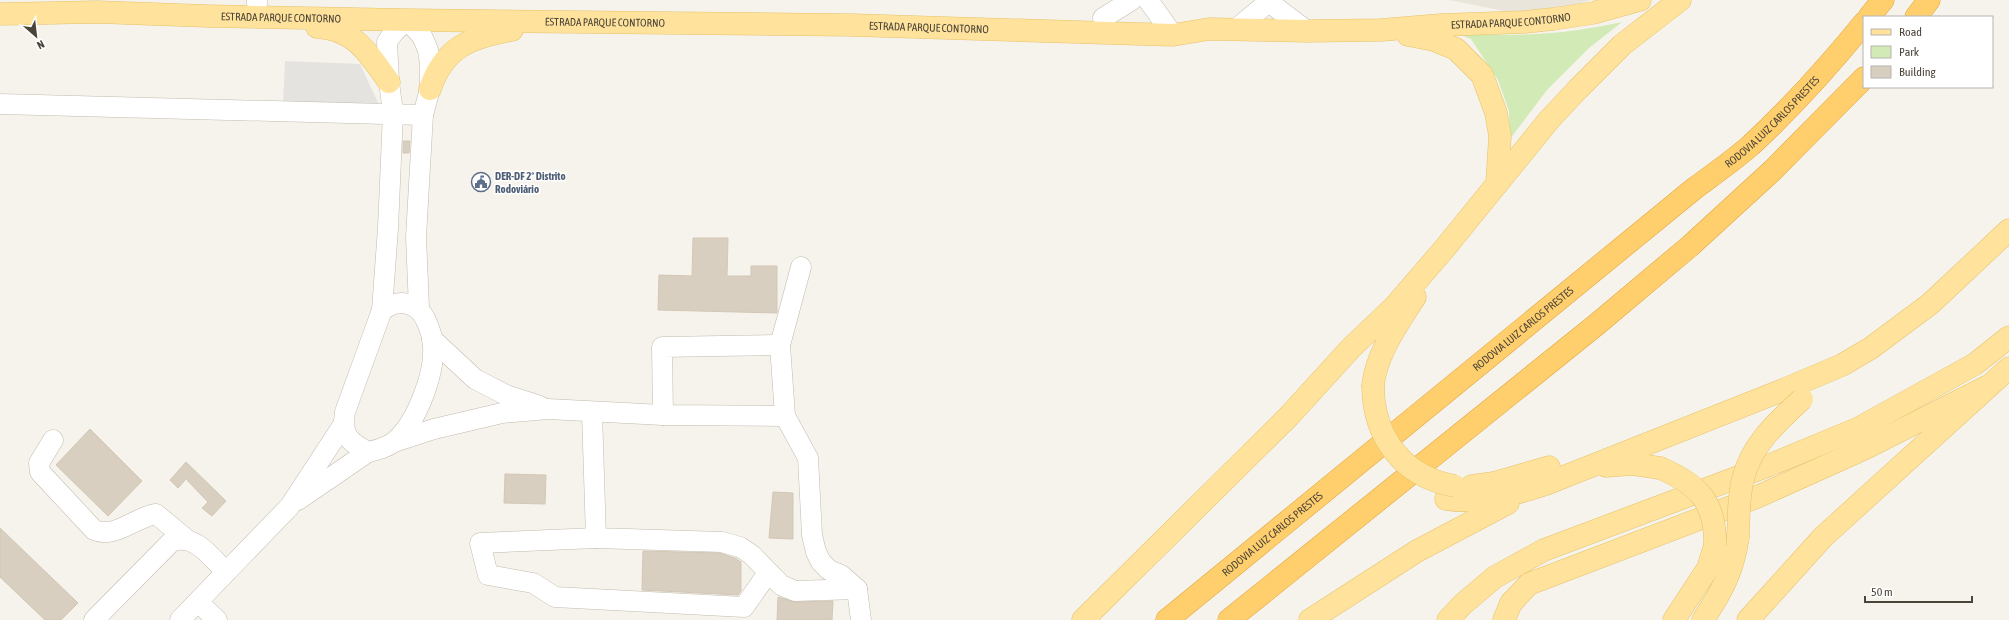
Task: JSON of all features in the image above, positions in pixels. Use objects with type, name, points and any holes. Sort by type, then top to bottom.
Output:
[{"type":"highway","points":[[1870,16],[1883,0]]},
{"type":"highway","points":[[1917,16],[1929,0]]},
{"type":"highway","name":"RODOVIA LUIZ CARLOS PRESTES","points":[[1167,620],[1683,198],[1750,146],[1795,103],[1832,63],[1863,24]]},
{"type":"highway","points":[[1229,620],[1596,325],[1690,246],[1773,170],[1863,79]]},
{"type":"main road","name":"ESTRADA PARQUE CONTORNO","points":[[0,0],[152,5],[257,2],[441,10],[761,10],[1103,18],[1169,28]]},
{"type":"main road","name":"ESTRADA PARQUE CONTORNO","points":[[0,14],[72,3],[162,15],[407,20],[1169,28],[1307,31],[1381,30],[1553,19],[1593,13],[1640,0]]},
{"type":"main road","points":[[1082,620],[1289,416],[1351,348],[1395,306],[1445,248],[1549,120],[1622,45],[1680,0]]},
{"type":"main road","points":[[373,8],[389,12],[407,20],[415,14],[441,10]]},
{"type":"main road","points":[[162,15],[207,23],[337,30],[350,36],[362,45],[389,82]]},
{"type":"main road","points":[[430,89],[435,72],[445,60],[460,47],[474,39],[494,33],[557,22]]},
{"type":"main road","name":"ESTRADA PARQUE CONTORNO","points":[[1381,30],[1434,40],[1456,49],[1482,75],[1496,113],[1500,136],[1497,184]]},
{"type":"main road","points":[[1970,268],[2009,216]]},
{"type":"main road","points":[[1310,620],[1417,551],[1464,525],[1546,484],[1842,365],[1871,348],[1898,328],[1970,268],[2009,230]]},
{"type":"main road","points":[[1368,390],[1375,369],[1386,346],[1445,248]]},
{"type":"main road","points":[[1395,306],[1374,345],[1366,366],[1368,390],[1366,415],[1372,435],[1381,451],[1394,467],[1421,488],[1450,492],[1467,487],[1494,484],[1606,447],[1631,442],[1656,440]]},
{"type":"main road","points":[[1448,620],[1463,604],[1495,577],[1544,550],[1770,465],[1859,428],[1975,364],[2009,337]]},
{"type":"main road","points":[[1703,620],[1718,597],[1735,560],[1742,480],[1754,451],[1766,434],[1802,399],[1842,365]]},
{"type":"main road","points":[[1748,620],[1823,537],[1986,387],[2009,368]]},
{"type":"main road","points":[[1504,620],[1510,603],[1529,584],[1757,498],[1866,448],[1986,387]]},
{"type":"main road","points":[[1585,468],[1633,464],[1660,468],[1678,475],[1701,494],[1708,506],[1716,527],[1715,545],[1708,568],[1674,620]]},
{"type":"main road","points":[[1450,492],[1465,502],[1487,500],[1512,495],[1546,484]]},
{"type":"street","points":[[1103,18],[1132,0]]},
{"type":"street","points":[[1148,0],[1169,28]]},
{"type":"street","points":[[1236,29],[1268,1],[1307,31]]},
{"type":"street","points":[[180,620],[290,506],[343,425],[345,412],[382,310],[388,235],[393,113],[389,82],[387,42],[394,32],[407,20],[422,36],[428,50],[430,64],[430,89],[423,115],[416,237],[419,308],[426,320],[432,339],[433,354],[428,383],[417,410],[394,442]]},
{"type":"street","points":[[0,104],[233,111],[393,113],[423,115]]},
{"type":"street","points":[[390,176],[419,179]]},
{"type":"street","points":[[801,267],[780,345],[785,416],[808,458],[812,535],[816,552],[821,562],[829,570],[841,575],[857,589],[861,620]]},
{"type":"street","points":[[382,310],[393,304],[402,303],[419,308]]},
{"type":"street","points":[[432,339],[475,379],[506,395],[548,409]]},
{"type":"street","points":[[663,415],[662,347],[780,345]]},
{"type":"street","points":[[290,506],[368,452],[379,450],[394,442],[434,429],[502,413],[548,409],[663,415],[785,416]]},
{"type":"street","points":[[592,412],[596,538]]},
{"type":"street","points":[[343,425],[348,437],[355,445],[368,452]]},
{"type":"street","points":[[53,440],[39,463],[40,472],[94,530],[101,532],[112,532],[136,520],[156,514],[185,538],[194,541],[226,572]]},
{"type":"street","points":[[94,620],[171,542],[185,538]]},
{"type":"street","points":[[768,573],[744,606],[555,597],[533,583],[488,575],[480,543],[596,538],[722,542],[740,547],[752,555],[781,585],[795,591],[857,589]]},
{"type":"street","points":[[198,602],[217,620]]},
{"type":"shaded area","points":[[1449,0],[1591,0],[1534,17]]},
{"type":"shaded area","points":[[285,61],[360,64],[380,107],[283,104]]},
{"type":"green space","points":[[1622,22],[1589,48],[1547,90],[1510,139],[1509,111],[1498,80],[1471,39],[1456,33],[1499,35],[1539,34],[1580,30]]},
{"type":"building","points":[[403,141],[410,141],[409,153],[403,153]]},
{"type":"building","points":[[693,238],[728,238],[727,276],[751,276],[751,266],[777,266],[777,313],[658,310],[659,275],[692,276]]},
{"type":"building","points":[[90,429],[142,481],[108,516],[56,465]]},
{"type":"building","points":[[186,462],[226,501],[212,516],[202,508],[208,502],[186,479],[178,488],[170,480]]},
{"type":"building","points":[[505,474],[546,475],[545,504],[504,503]]},
{"type":"building","points":[[773,492],[793,493],[793,539],[769,538]]},
{"type":"building","points":[[0,528],[78,603],[61,620],[45,620],[0,577]]},
{"type":"building","points":[[643,551],[720,553],[735,558],[741,562],[741,591],[738,595],[642,590]]},
{"type":"building","points":[[778,597],[795,602],[833,601],[832,620],[777,620]]},
{"type":"place","name":"DER-DF 2º Distrito Rodoviário","points":[[481,182]]}]
